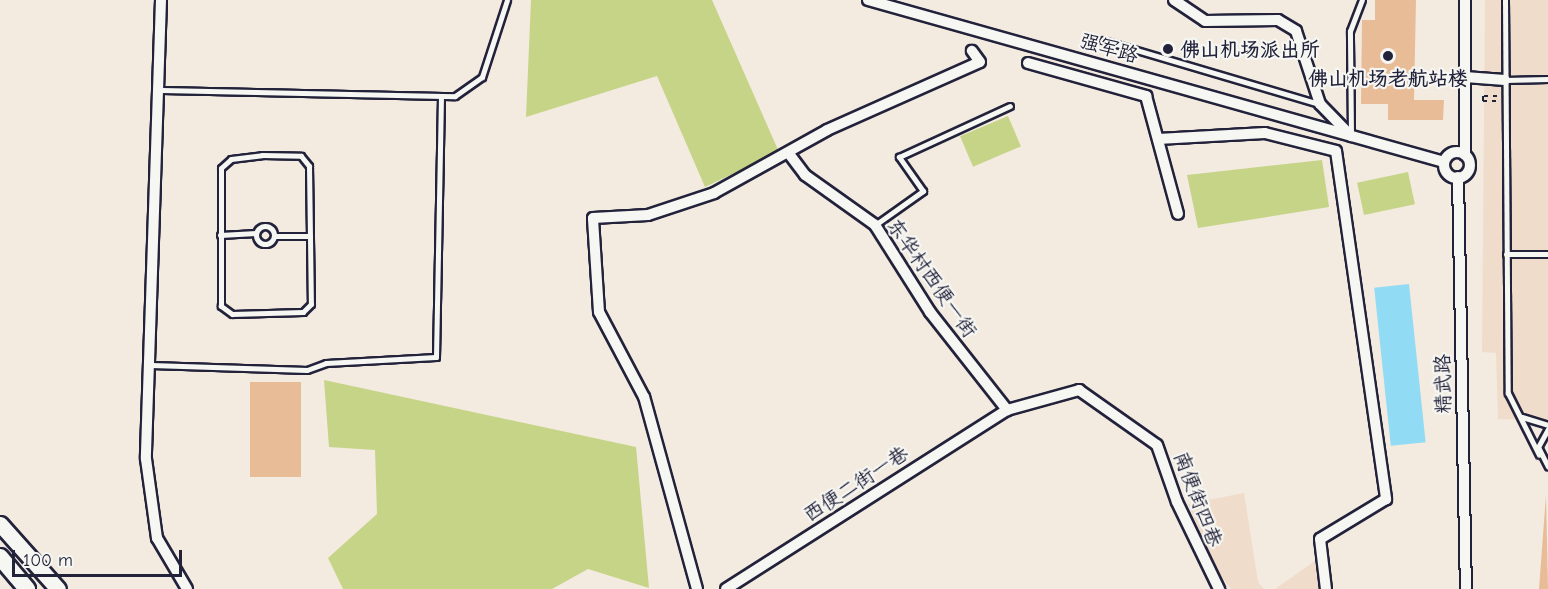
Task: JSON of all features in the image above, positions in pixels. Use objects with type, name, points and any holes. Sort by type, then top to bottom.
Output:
[{"type":"main road","points":[[0,557],[27,589]]},
{"type":"street","points":[[161,0],[162,90],[150,196],[151,365],[146,459],[157,538],[187,589]]},
{"type":"street","name":"强军路","points":[[868,0],[897,4],[1444,162]]},
{"type":"street","points":[[1174,0],[1205,21],[1278,20],[1296,31],[1320,104],[1351,136]]},
{"type":"street","points":[[1465,0],[1465,155],[1469,166],[1458,177],[1447,173],[1444,162],[1452,153],[1465,155]]},
{"type":"street","points":[[698,589],[644,397],[599,312],[593,218],[648,215],[714,193],[790,155],[827,130],[980,62],[972,51]]},
{"type":"street","points":[[1028,63],[1146,96],[1178,214]]},
{"type":"street","points":[[1465,77],[1505,80]]},
{"type":"street","points":[[1158,139],[1266,133],[1336,151],[1386,498],[1320,539],[1326,589]]},
{"type":"street","name":"东华村西便一街","points":[[790,155],[805,175],[875,225],[930,312],[1007,410]]},
{"type":"street","name":"精武路","points":[[1458,177],[1467,589]]},
{"type":"street","name":"南便街四巷","points":[[1007,410],[1079,390],[1157,445],[1177,502],[1219,589]]},
{"type":"street","name":"西便二街一巷","points":[[726,589],[1007,410]]},
{"type":"street","points":[[0,524],[58,589]]},
{"type":"lane","points":[[162,90],[455,96],[482,77],[507,0]]},
{"type":"lane","points":[[1351,136],[1350,31],[1362,0]]},
{"type":"lane","points":[[1505,0],[1508,393],[1548,467]]},
{"type":"lane","points":[[1103,40],[1320,104]]},
{"type":"lane","points":[[1505,80],[1548,79]]},
{"type":"lane","points":[[151,365],[307,370],[326,363],[436,357],[441,96]]},
{"type":"lane","points":[[875,225],[923,191],[899,157],[1010,106]]},
{"type":"lane","points":[[262,154],[301,156],[309,166],[311,304],[303,312],[232,314],[221,306],[220,235],[221,168],[231,159],[262,154]]},
{"type":"lane","points":[[220,235],[256,233],[266,226],[274,236]]},
{"type":"lane","points":[[256,233],[263,244],[274,236],[310,236]]},
{"type":"lane","points":[[1506,254],[1548,254]]},
{"type":"lane","points":[[1520,416],[1548,427],[1539,454]]},
{"type":"path","points":[[1498,91],[1498,96],[1483,96],[1483,101],[1505,101]]},
{"type":"shaded area","points":[[1485,0],[1548,0],[1548,420],[1498,419],[1496,353],[1482,352]]},
{"type":"shaded area","points":[[1244,493],[1258,582],[1264,589],[1231,589],[1218,572],[1188,504]]},
{"type":"shaded area","points":[[1322,556],[1325,589],[1275,589]]},
{"type":"green space","points":[[531,0],[712,0],[779,152],[705,187],[657,76],[526,117]]},
{"type":"green space","points":[[1008,116],[1021,146],[973,167],[960,136]]},
{"type":"green space","points":[[1322,160],[1329,207],[1198,228],[1187,175]]},
{"type":"green space","points":[[1408,172],[1415,204],[1364,215],[1357,183]]},
{"type":"green space","points":[[324,380],[636,447],[649,588],[588,569],[552,589],[343,589],[328,558],[377,514],[375,450],[329,447]]},
{"type":"water","points":[[1409,284],[1426,442],[1391,446],[1374,288]]},
{"type":"building","name":"佛山机场老航站楼","points":[[1375,0],[1416,0],[1414,100],[1444,100],[1443,120],[1388,120],[1388,104],[1361,104],[1362,20],[1375,20]]},
{"type":"building","points":[[250,382],[301,382],[301,477],[250,477]]},
{"type":"building","points":[[1546,495],[1548,589],[1539,589]]},
{"type":"place","name":"佛山机场派出所","points":[[1168,49]]},
{"type":"place","name":"佛山机场老航站楼","points":[[1388,56]]}]
